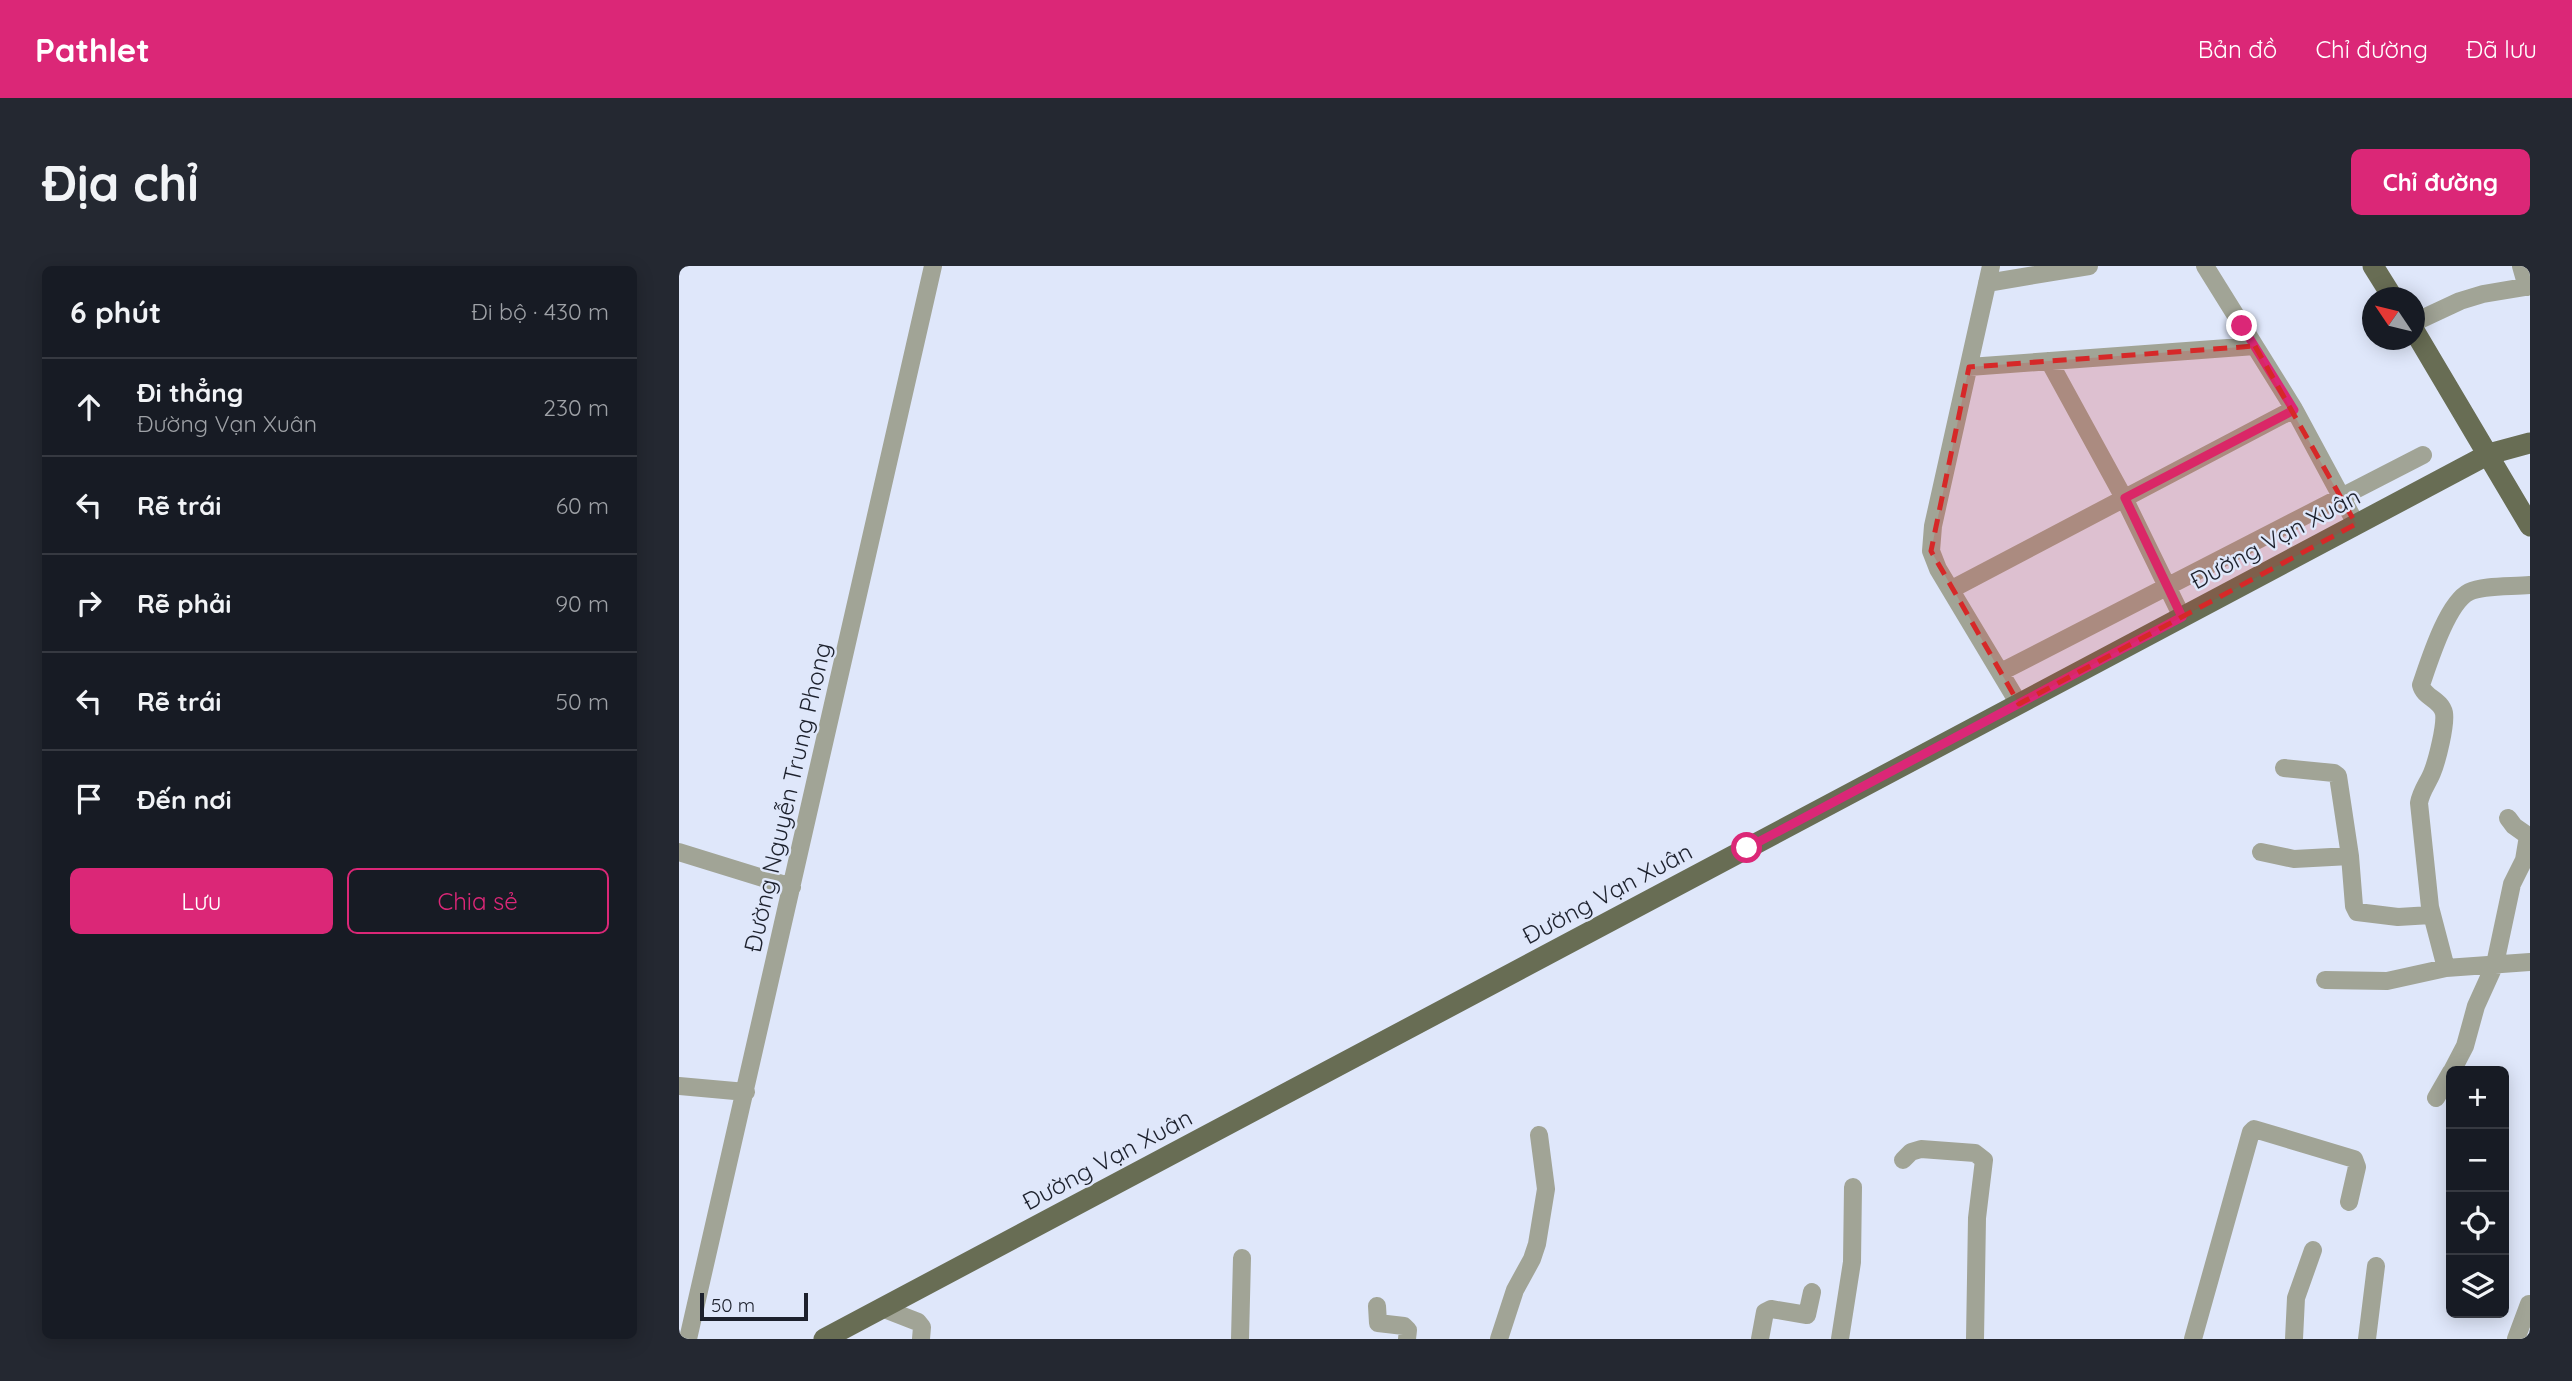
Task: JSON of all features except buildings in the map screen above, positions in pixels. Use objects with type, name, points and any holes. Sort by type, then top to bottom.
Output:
[{"type":"main road","points":[[2373,266],[2386,287]]},
{"type":"main road","points":[[2425,350],[2530,526]]},
{"type":"main road","name":"Đường Vạn Xuân","points":[[824,1339],[2489,454],[2530,443]]},
{"type":"street","name":"Đường Nguyễn Trung Phong","points":[[688,1339],[933,266]]},
{"type":"street","points":[[2018,704],[1938,569],[1931,551],[1932,538],[1989,275],[2089,266]]},
{"type":"street","points":[[2205,266],[2294,410],[2357,524]]},
{"type":"street","points":[[2425,317],[2483,294],[2528,287],[2521,266]]},
{"type":"street","points":[[1969,367],[2255,346]]},
{"type":"street","points":[[2049,361],[2125,498],[2182,617]]},
{"type":"street","points":[[1952,589],[2294,410]]},
{"type":"street","points":[[2001,672],[2423,454]]},
{"type":"street","points":[[2446,968],[2431,915],[2419,803],[2434,768],[2444,717],[2441,705],[2423,692],[2421,685],[2442,628],[2462,596],[2475,590],[2530,586]]},
{"type":"street","points":[[2284,768],[2334,773],[2338,776],[2350,856],[2354,906],[2357,912],[2398,917],[2431,915]]},
{"type":"street","points":[[2454,1066],[2465,1046],[2476,1006],[2495,964],[2512,884],[2524,860],[2528,836],[2508,818]]},
{"type":"street","points":[[679,852],[792,887]]},
{"type":"street","points":[[2261,852],[2294,859],[2350,856]]},
{"type":"street","points":[[2325,980],[2387,981],[2446,968],[2530,962]]},
{"type":"street","points":[[2437,1098],[2446,1081]]},
{"type":"street","points":[[679,1086],[746,1092]]},
{"type":"street","points":[[2193,1339],[2254,1129],[2354,1159],[2357,1167],[2349,1202]]},
{"type":"street","points":[[1499,1339],[1515,1290],[1537,1244],[1546,1189],[1539,1135]]},
{"type":"street","points":[[1903,1160],[1911,1152],[1921,1149],[1975,1153],[1984,1160],[1977,1217],[1975,1339]]},
{"type":"street","points":[[1840,1339],[1852,1262],[1853,1186]]},
{"type":"street","points":[[2294,1339],[2296,1298],[2313,1250]]},
{"type":"street","points":[[1240,1339],[1242,1258]]},
{"type":"street","points":[[2367,1339],[2376,1266]]},
{"type":"street","points":[[1760,1339],[1765,1312],[1771,1309],[1807,1315],[1812,1292]]},
{"type":"street","points":[[2516,1339],[2529,1304]]},
{"type":"street","points":[[1377,1306],[1378,1322],[1404,1326],[1408,1330],[1407,1339]]},
{"type":"street","points":[[882,1308],[918,1322],[922,1327],[921,1339]]},
{"type":"highlighted area","points":[[2255,346],[2356,524],[2019,704],[1931,551],[1969,367]]},
{"type":"route","points":[[1747,848],[2182,617],[2125,498],[2294,410],[2242,326]]}]
